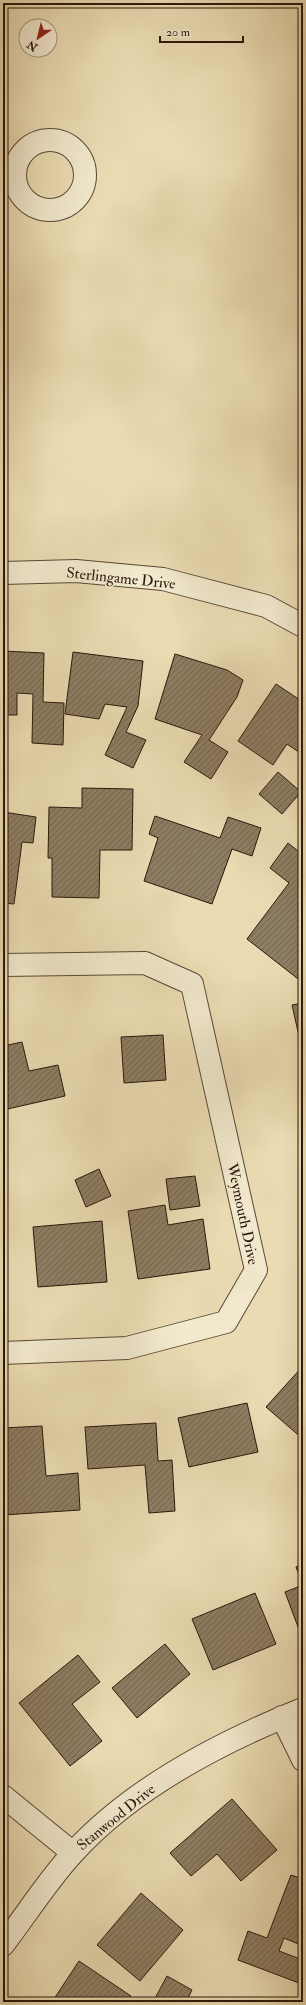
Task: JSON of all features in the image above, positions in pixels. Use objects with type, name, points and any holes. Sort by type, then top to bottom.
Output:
[{"type":"street","name":"Sterlingame Drive","points":[[3,573],[76,571],[163,579],[266,606],[303,626]]},
{"type":"street","name":"Weymouth Drive","points":[[3,965],[145,963],[192,984],[256,1270],[226,1322],[127,1348],[3,1353]]},
{"type":"street","name":"Stanwood Drive","points":[[3,1944],[73,1853],[105,1823],[145,1791],[229,1740],[303,1709]]},
{"type":"street","points":[[282,1717],[303,1760]]},
{"type":"street","points":[[3,1796],[73,1853]]},
{"type":"building","points":[[3,651],[44,653],[43,702],[64,703],[63,745],[32,743],[33,694],[17,693],[17,715],[3,715]]},
{"type":"building","points":[[73,652],[143,661],[138,706],[126,732],[146,740],[133,768],[105,755],[127,707],[105,704],[99,719],[65,714]]},
{"type":"building","points":[[175,654],[227,670],[243,680],[237,697],[209,740],[228,752],[211,779],[184,762],[202,735],[155,719]]},
{"type":"building","points":[[276,684],[303,702],[303,755],[287,744],[273,765],[238,741]]},
{"type":"building","points":[[278,772],[301,792],[282,814],[259,794]]},
{"type":"building","points":[[82,788],[133,789],[132,850],[100,850],[99,898],[52,897],[52,858],[48,858],[49,807],[82,808]]},
{"type":"building","points":[[3,812],[36,817],[33,843],[22,842],[14,904],[3,903]]},
{"type":"building","points":[[155,816],[220,838],[228,817],[261,828],[252,856],[232,849],[212,904],[144,881],[158,838],[149,834]]},
{"type":"building","points":[[288,843],[303,855],[302,982],[247,939],[289,883],[270,868]]},
{"type":"building","points":[[303,1003],[303,1054],[292,1005]]},
{"type":"building","points":[[163,1035],[166,1080],[124,1083],[121,1037]]},
{"type":"building","points":[[22,1042],[29,1071],[58,1065],[65,1096],[3,1110],[3,1046]]},
{"type":"building","points":[[99,1169],[111,1196],[86,1207],[75,1180]]},
{"type":"building","points":[[195,1176],[200,1206],[170,1210],[166,1179]]},
{"type":"building","points":[[165,1205],[168,1225],[203,1219],[210,1269],[138,1279],[128,1211]]},
{"type":"building","points":[[102,1221],[107,1282],[38,1287],[33,1227]]},
{"type":"building","points":[[3,1230],[7,1230],[7,1289],[3,1289]]},
{"type":"building","points":[[303,1366],[303,1439],[266,1407]]},
{"type":"building","points":[[247,1403],[258,1452],[189,1467],[178,1418]]},
{"type":"building","points":[[156,1423],[158,1461],[172,1460],[175,1511],[149,1513],[145,1465],[88,1469],[85,1427]]},
{"type":"building","points":[[42,1426],[46,1476],[78,1473],[80,1510],[3,1515],[3,1428]]},
{"type":"building","points":[[303,1564],[303,1585],[296,1567]]},
{"type":"building","points":[[303,1585],[303,1634],[301,1635],[285,1592]]},
{"type":"building","points":[[255,1593],[276,1644],[213,1670],[192,1619]]},
{"type":"building","points":[[165,1644],[190,1674],[137,1718],[112,1688]]},
{"type":"building","points":[[78,1655],[100,1682],[72,1704],[102,1741],[70,1766],[19,1703]]},
{"type":"building","points":[[232,1799],[277,1850],[241,1881],[217,1854],[191,1876],[170,1853]]},
{"type":"building","points":[[291,1875],[303,1879],[303,1946],[284,1938],[279,1951],[303,1960],[303,1972],[299,1983],[238,1960],[248,1931],[267,1938]]},
{"type":"building","points":[[141,1893],[183,1930],[140,1981],[97,1945]]},
{"type":"building","points":[[79,1961],[131,1996],[127,2002],[52,2002]]},
{"type":"building","points":[[167,1976],[192,1990],[186,2002],[153,2002]]}]
